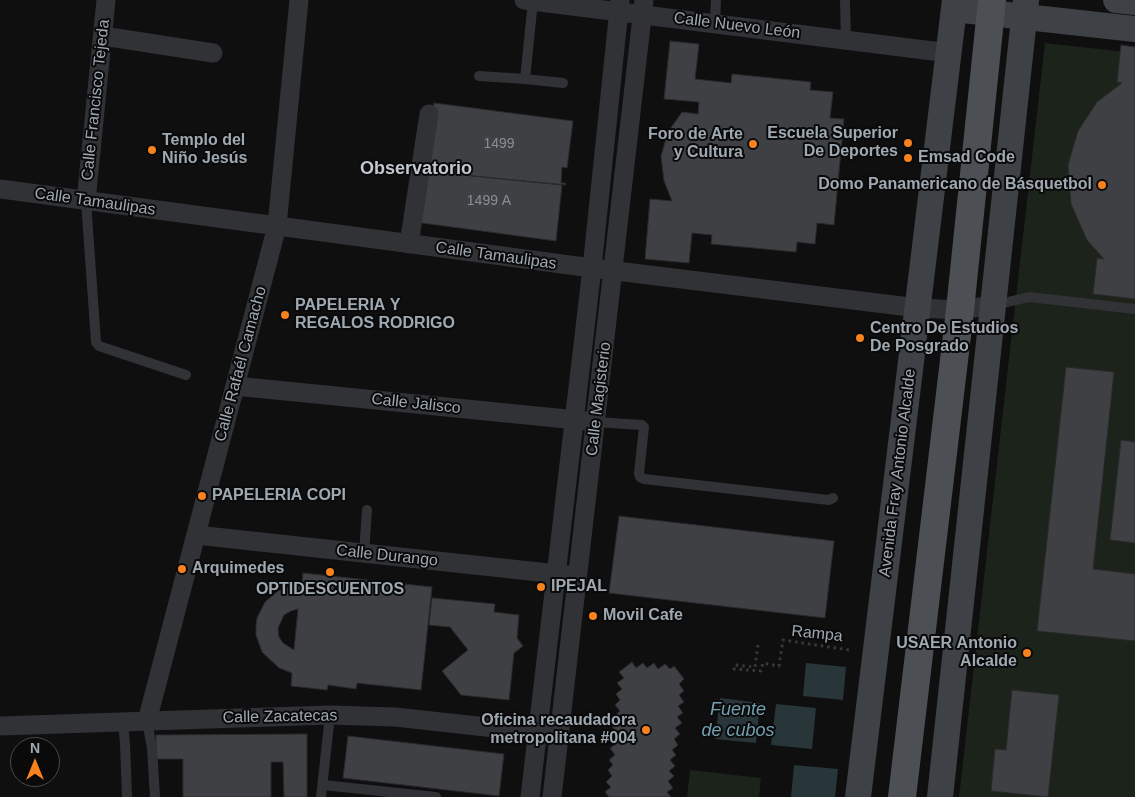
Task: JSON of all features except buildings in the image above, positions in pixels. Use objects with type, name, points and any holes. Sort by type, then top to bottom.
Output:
[{"type":"main road","points":[[902,797],[960,310],[991,7]]},
{"type":"street","name":"Calle Francisco Tejeda","points":[[86,201],[106,0]]},
{"type":"street","name":"Calle Rafaél Camacho","points":[[147,721],[277,226],[299,0]]},
{"type":"street","name":"Calle Nuevo León","points":[[528,0],[643,7],[715,24],[949,53]]},
{"type":"street","points":[[955,4],[1025,8],[1135,29]]},
{"type":"street","name":"Avenida Fray Antonio Alcalde","points":[[858,797],[955,4]]},
{"type":"street","name":"Calle Magisterio","points":[[530,797],[592,268],[620,6]]},
{"type":"street","name":"Calle Magisterio","points":[[552,797],[643,7]]},
{"type":"street","points":[[940,797],[1025,8]]},
{"type":"street","points":[[103,36],[213,53]]},
{"type":"street","points":[[409,244],[429,114]]},
{"type":"street","name":"Calle Tamaulipas","points":[[0,189],[614,271],[918,308],[960,310],[994,305]]},
{"type":"street","name":"Calle Jalisco","points":[[235,386],[596,422]]},
{"type":"street","name":"Calle Durango","points":[[196,535],[578,577]]},
{"type":"street","name":"Calle Zacatecas","points":[[0,726],[330,715],[396,716],[560,735]]},
{"type":"lane","points":[[525,79],[528,0]]},
{"type":"lane","points":[[715,24],[716,0]]},
{"type":"lane","points":[[845,0],[846,41]]},
{"type":"lane","points":[[479,76],[564,84]]},
{"type":"lane","name":"Calle Francisco Tejeda","points":[[86,201],[96,342],[99,346],[186,375]]},
{"type":"lane","points":[[994,305],[1028,297],[1135,308]]},
{"type":"lane","points":[[596,422],[644,426],[640,478],[829,500],[833,498]]},
{"type":"lane","points":[[364,553],[367,510]]},
{"type":"lane","points":[[321,797],[330,715]]},
{"type":"lane","points":[[147,721],[152,748],[155,797]]},
{"type":"lane","points":[[123,722],[126,744],[127,797]]},
{"type":"lane","points":[[323,785],[436,797]]},
{"type":"path","name":"Rampa","points":[[758,645],[755,667],[735,665],[734,669],[761,671],[763,663],[779,666],[783,640],[849,650]]},
{"type":"shaded area","points":[[1045,43],[1135,53],[1135,797],[959,797]]},
{"type":"shaded area","points":[[690,770],[761,778],[759,797],[687,797]]},
{"type":"water","name":"Fuente de cubos","points":[[806,663],[846,667],[843,700],[803,696]]},
{"type":"water","name":"Fuente de cubos","points":[[720,698],[760,703],[756,743],[715,739]]},
{"type":"water","name":"Fuente de cubos","points":[[776,704],[816,708],[812,749],[771,745]]},
{"type":"water","name":"Fuente de cubos","points":[[794,765],[838,769],[835,797],[791,797]]},
{"type":"place","name":"Escuela Superior De Deportes","points":[[908,143]]},
{"type":"place","name":"Foro de Arte y Cultura","points":[[753,144]]},
{"type":"place","name":"Templo del Niño Jesús","points":[[152,150]]},
{"type":"place","name":"Emsad Code","points":[[908,158]]},
{"type":"place","name":"Domo Panamericano de Básquetbol","points":[[1102,185]]},
{"type":"place","name":"PAPELERIA Y REGALOS RODRIGO","points":[[285,315]]},
{"type":"place","name":"Centro De Estudios De Posgrado","points":[[860,338]]},
{"type":"place","name":"PAPELERIA COPI","points":[[202,496]]},
{"type":"place","name":"Arquimedes","points":[[182,569]]},
{"type":"place","name":"OPTIDESCUENTOS","points":[[330,572]]},
{"type":"place","name":"IPEJAL","points":[[541,587]]},
{"type":"place","name":"Movil Cafe","points":[[593,616]]},
{"type":"place","name":"USAER Antonio Alcalde","points":[[1027,653]]},
{"type":"place","name":"Oficina recaudadora metropolitana #004","points":[[646,730]]},
{"type":"district","name":"Observatorio","points":[[416,169]]}]
